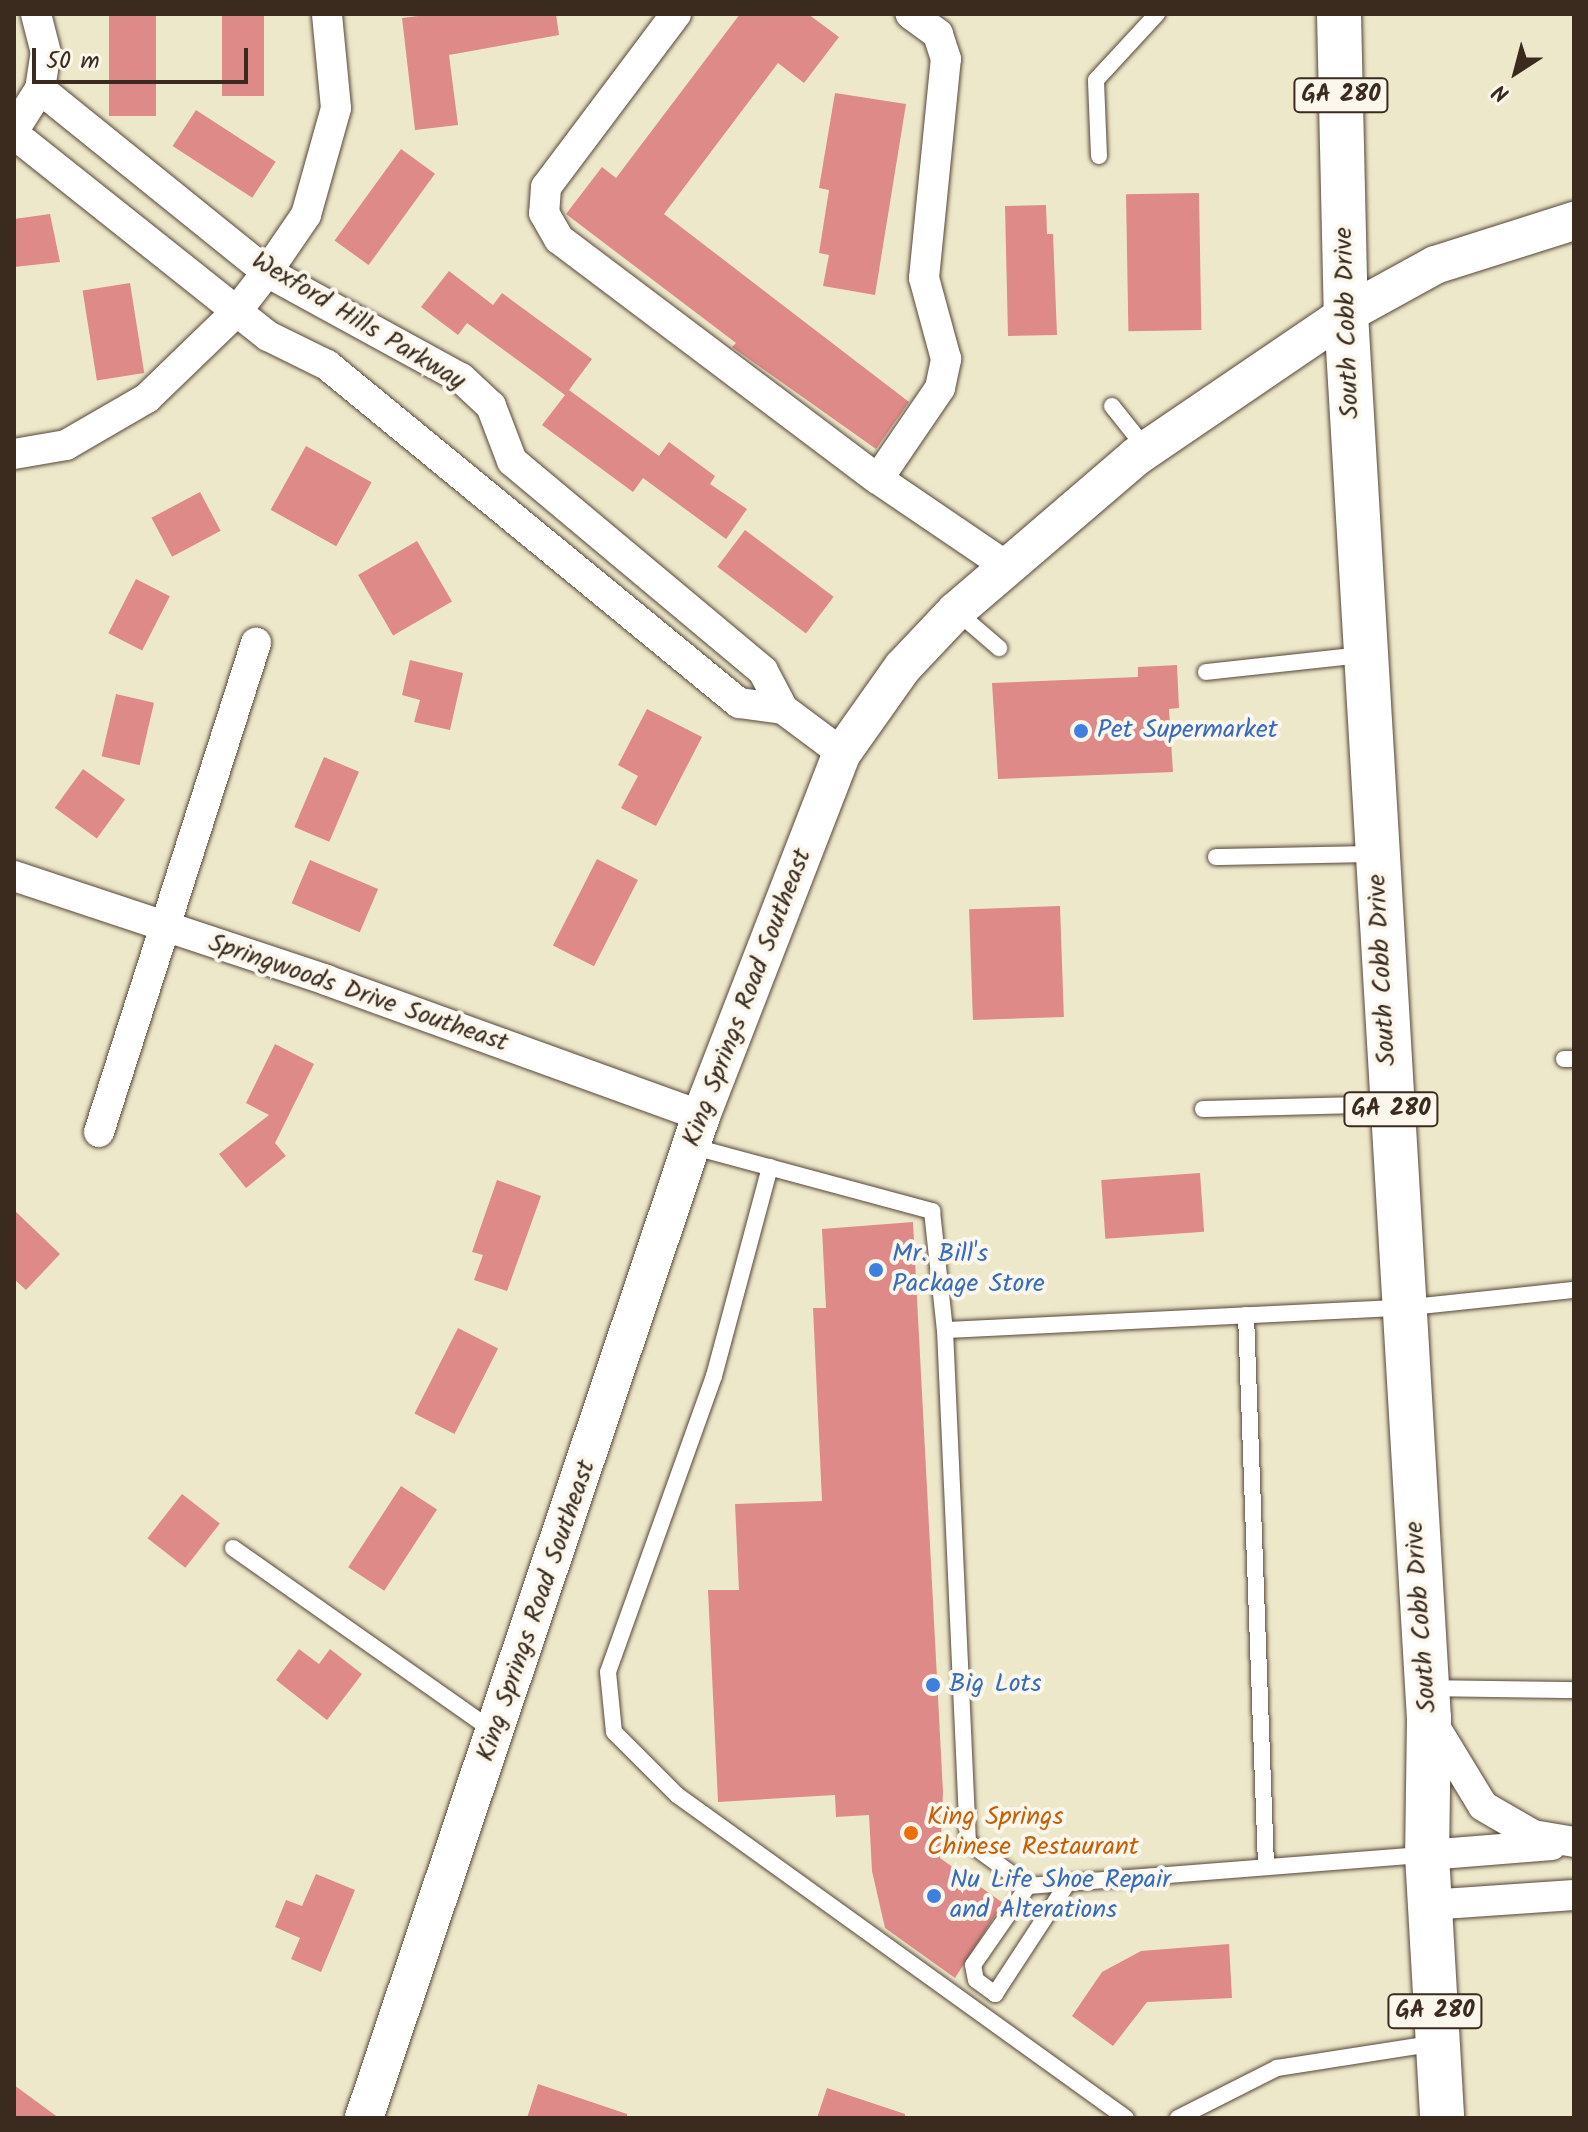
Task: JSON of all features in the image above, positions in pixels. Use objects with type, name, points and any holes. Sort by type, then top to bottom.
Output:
[{"type":"main road","name":"South Cobb Drive","points":[[1339,14],[1346,314],[1402,1308],[1428,1703],[1428,1905],[1442,2118]]},
{"type":"street","name":"Wexford Hills Parkway","points":[[36,14],[46,53],[40,89],[14,132],[268,336],[327,365],[739,703],[783,709]]},
{"type":"street","points":[[14,454],[66,445],[147,398],[236,312],[267,272],[306,215],[336,108],[327,14]]},
{"type":"street","points":[[676,14],[546,187],[544,213],[559,239],[878,479],[1006,566]]},
{"type":"street","points":[[878,479],[933,402],[946,359],[924,278],[946,59],[938,34],[910,14]]},
{"type":"street","name":"Wexford Hills Parkway","points":[[40,89],[267,272],[461,378],[491,406],[512,461],[763,671],[783,709],[842,753]]},
{"type":"street","name":"King Springs Road Southeast","points":[[364,2118],[696,1131],[842,753],[903,667],[956,611],[1147,450],[1346,314],[1435,265],[1574,221]]},
{"type":"street","points":[[589,580],[615,548]]},
{"type":"street","points":[[99,1132],[256,643]]},
{"type":"street","name":"Springwoods Drive Southeast","points":[[14,876],[165,928],[696,1131]]},
{"type":"street","points":[[1428,1703],[1483,1806],[1533,1835],[1574,1843]]},
{"type":"street","points":[[1427,1855],[1574,1843]]},
{"type":"street","points":[[1428,1905],[1574,1895]]},
{"type":"lane","points":[[1099,156],[1096,80],[1157,14]]},
{"type":"lane","points":[[1112,406],[1147,450]]},
{"type":"lane","points":[[956,611],[999,648]]},
{"type":"lane","points":[[1206,672],[1365,655]]},
{"type":"lane","points":[[1216,857],[1377,853]]},
{"type":"lane","points":[[1203,1109],[1390,1104]]},
{"type":"lane","points":[[696,1131],[770,1167],[932,1211],[945,1330],[968,1842],[1028,1886],[1427,1855]]},
{"type":"lane","points":[[770,1167],[714,1376],[608,1672],[614,1732],[677,1795],[1126,2118]]},
{"type":"lane","points":[[945,1330],[1402,1308],[1574,1290]]},
{"type":"lane","points":[[1246,1315],[1266,1867]]},
{"type":"lane","points":[[233,1548],[496,1733]]},
{"type":"lane","points":[[1428,1703],[1574,1690]]},
{"type":"lane","points":[[1028,1886],[973,1965],[976,1980],[995,1994],[1067,1884]]},
{"type":"lane","points":[[1178,2118],[1277,2068],[1438,2043]]},
{"type":"building","points":[[109,14],[156,14],[156,116],[109,116]]},
{"type":"building","points":[[222,14],[264,14],[264,96],[222,96]]},
{"type":"building","points":[[434,14],[556,14],[559,35],[449,55],[458,125],[415,130],[402,18]]},
{"type":"building","points":[[740,14],[808,14],[839,37],[804,83],[778,63],[664,214],[909,402],[876,449],[732,347],[736,343],[566,214],[602,167],[616,178]]},
{"type":"building","points":[[835,93],[906,104],[875,295],[823,286],[829,255],[819,253],[829,190],[819,188]]},
{"type":"building","points":[[196,110],[276,162],[252,198],[173,146]]},
{"type":"building","points":[[401,149],[435,174],[369,265],[335,240]]},
{"type":"building","points":[[1199,193],[1201,330],[1128,331],[1126,194]]},
{"type":"building","points":[[1046,205],[1047,234],[1053,234],[1057,335],[1008,336],[1005,206]]},
{"type":"building","points":[[50,214],[60,262],[14,267],[14,219]]},
{"type":"building","points":[[449,271],[493,305],[502,293],[592,359],[569,390],[659,456],[669,442],[715,476],[710,484],[747,509],[726,539],[643,478],[633,492],[542,425],[565,395],[467,323],[458,335],[421,307]]},
{"type":"building","points":[[130,283],[144,373],[97,380],[83,291]]},
{"type":"building","points":[[306,446],[372,482],[336,546],[271,510]]},
{"type":"building","points":[[200,492],[221,531],[172,557],[151,518]]},
{"type":"building","points":[[745,530],[834,597],[806,634],[717,567]]},
{"type":"building","points":[[417,541],[452,602],[393,636],[358,575]]},
{"type":"building","points":[[136,579],[170,596],[142,651],[108,633]]},
{"type":"building","points":[[410,660],[463,673],[450,730],[414,722],[420,700],[402,695]]},
{"type":"building","points":[[1177,665],[1179,708],[1169,709],[1173,772],[998,779],[992,683],[1138,677],[1138,667]]},
{"type":"building","points":[[116,694],[154,703],[140,765],[102,756]]},
{"type":"building","points":[[647,709],[702,737],[656,826],[621,808],[638,776],[618,765]]},
{"type":"building","points":[[324,757],[359,772],[329,842],[294,827]]},
{"type":"building","points":[[83,769],[125,800],[97,838],[55,808]]},
{"type":"building","points":[[597,859],[638,880],[594,966],[553,945]]},
{"type":"building","points":[[310,860],[378,889],[360,932],[292,903]]},
{"type":"building","points":[[1060,906],[1064,1017],[973,1020],[969,909]]},
{"type":"building","points":[[275,1044],[314,1064],[275,1143],[286,1156],[246,1188],[219,1154],[269,1115],[246,1103]]},
{"type":"building","points":[[1200,1173],[1204,1232],[1105,1239],[1101,1180]]},
{"type":"building","points":[[497,1180],[541,1196],[507,1291],[474,1280],[483,1255],[472,1252]]},
{"type":"building","points":[[14,1210],[60,1254],[26,1290],[14,1279]]},
{"type":"building","points":[[913,1222],[943,1792],[940,1858],[1003,1903],[955,1978],[885,1928],[872,1871],[869,1815],[836,1817],[835,1795],[718,1802],[708,1590],[739,1590],[735,1504],[822,1501],[813,1308],[826,1308],[822,1229]]},
{"type":"building","points":[[458,1328],[498,1348],[455,1434],[414,1414]]},
{"type":"building","points":[[401,1486],[437,1509],[384,1591],[348,1567]]},
{"type":"building","points":[[182,1494],[220,1524],[185,1568],[148,1538]]},
{"type":"building","points":[[299,1649],[319,1664],[330,1649],[362,1674],[327,1720],[276,1680]]},
{"type":"building","points":[[316,1874],[355,1890],[321,1972],[291,1959],[300,1938],[275,1927],[286,1900],[302,1906]]},
{"type":"building","points":[[1229,1944],[1232,1998],[1147,2002],[1113,2046],[1072,2016],[1102,1972],[1141,1951]]},
{"type":"building","points":[[538,2084],[627,2114],[627,2118],[527,2118]]},
{"type":"building","points":[[14,2085],[59,2118],[14,2118]]},
{"type":"building","points":[[827,2088],[905,2114],[905,2118],[817,2118]]},
{"type":"place","name":"Pet Supermarket","points":[[1081,731]]},
{"type":"place","name":"Mr. Bill's Package Store","points":[[876,1270]]},
{"type":"place","name":"Big Lots","points":[[933,1685]]},
{"type":"place","name":"King Springs Chinese Restaurant","points":[[911,1833]]},
{"type":"place","name":"Nu Life Shoe Repair and Alterations","points":[[934,1896]]}]
